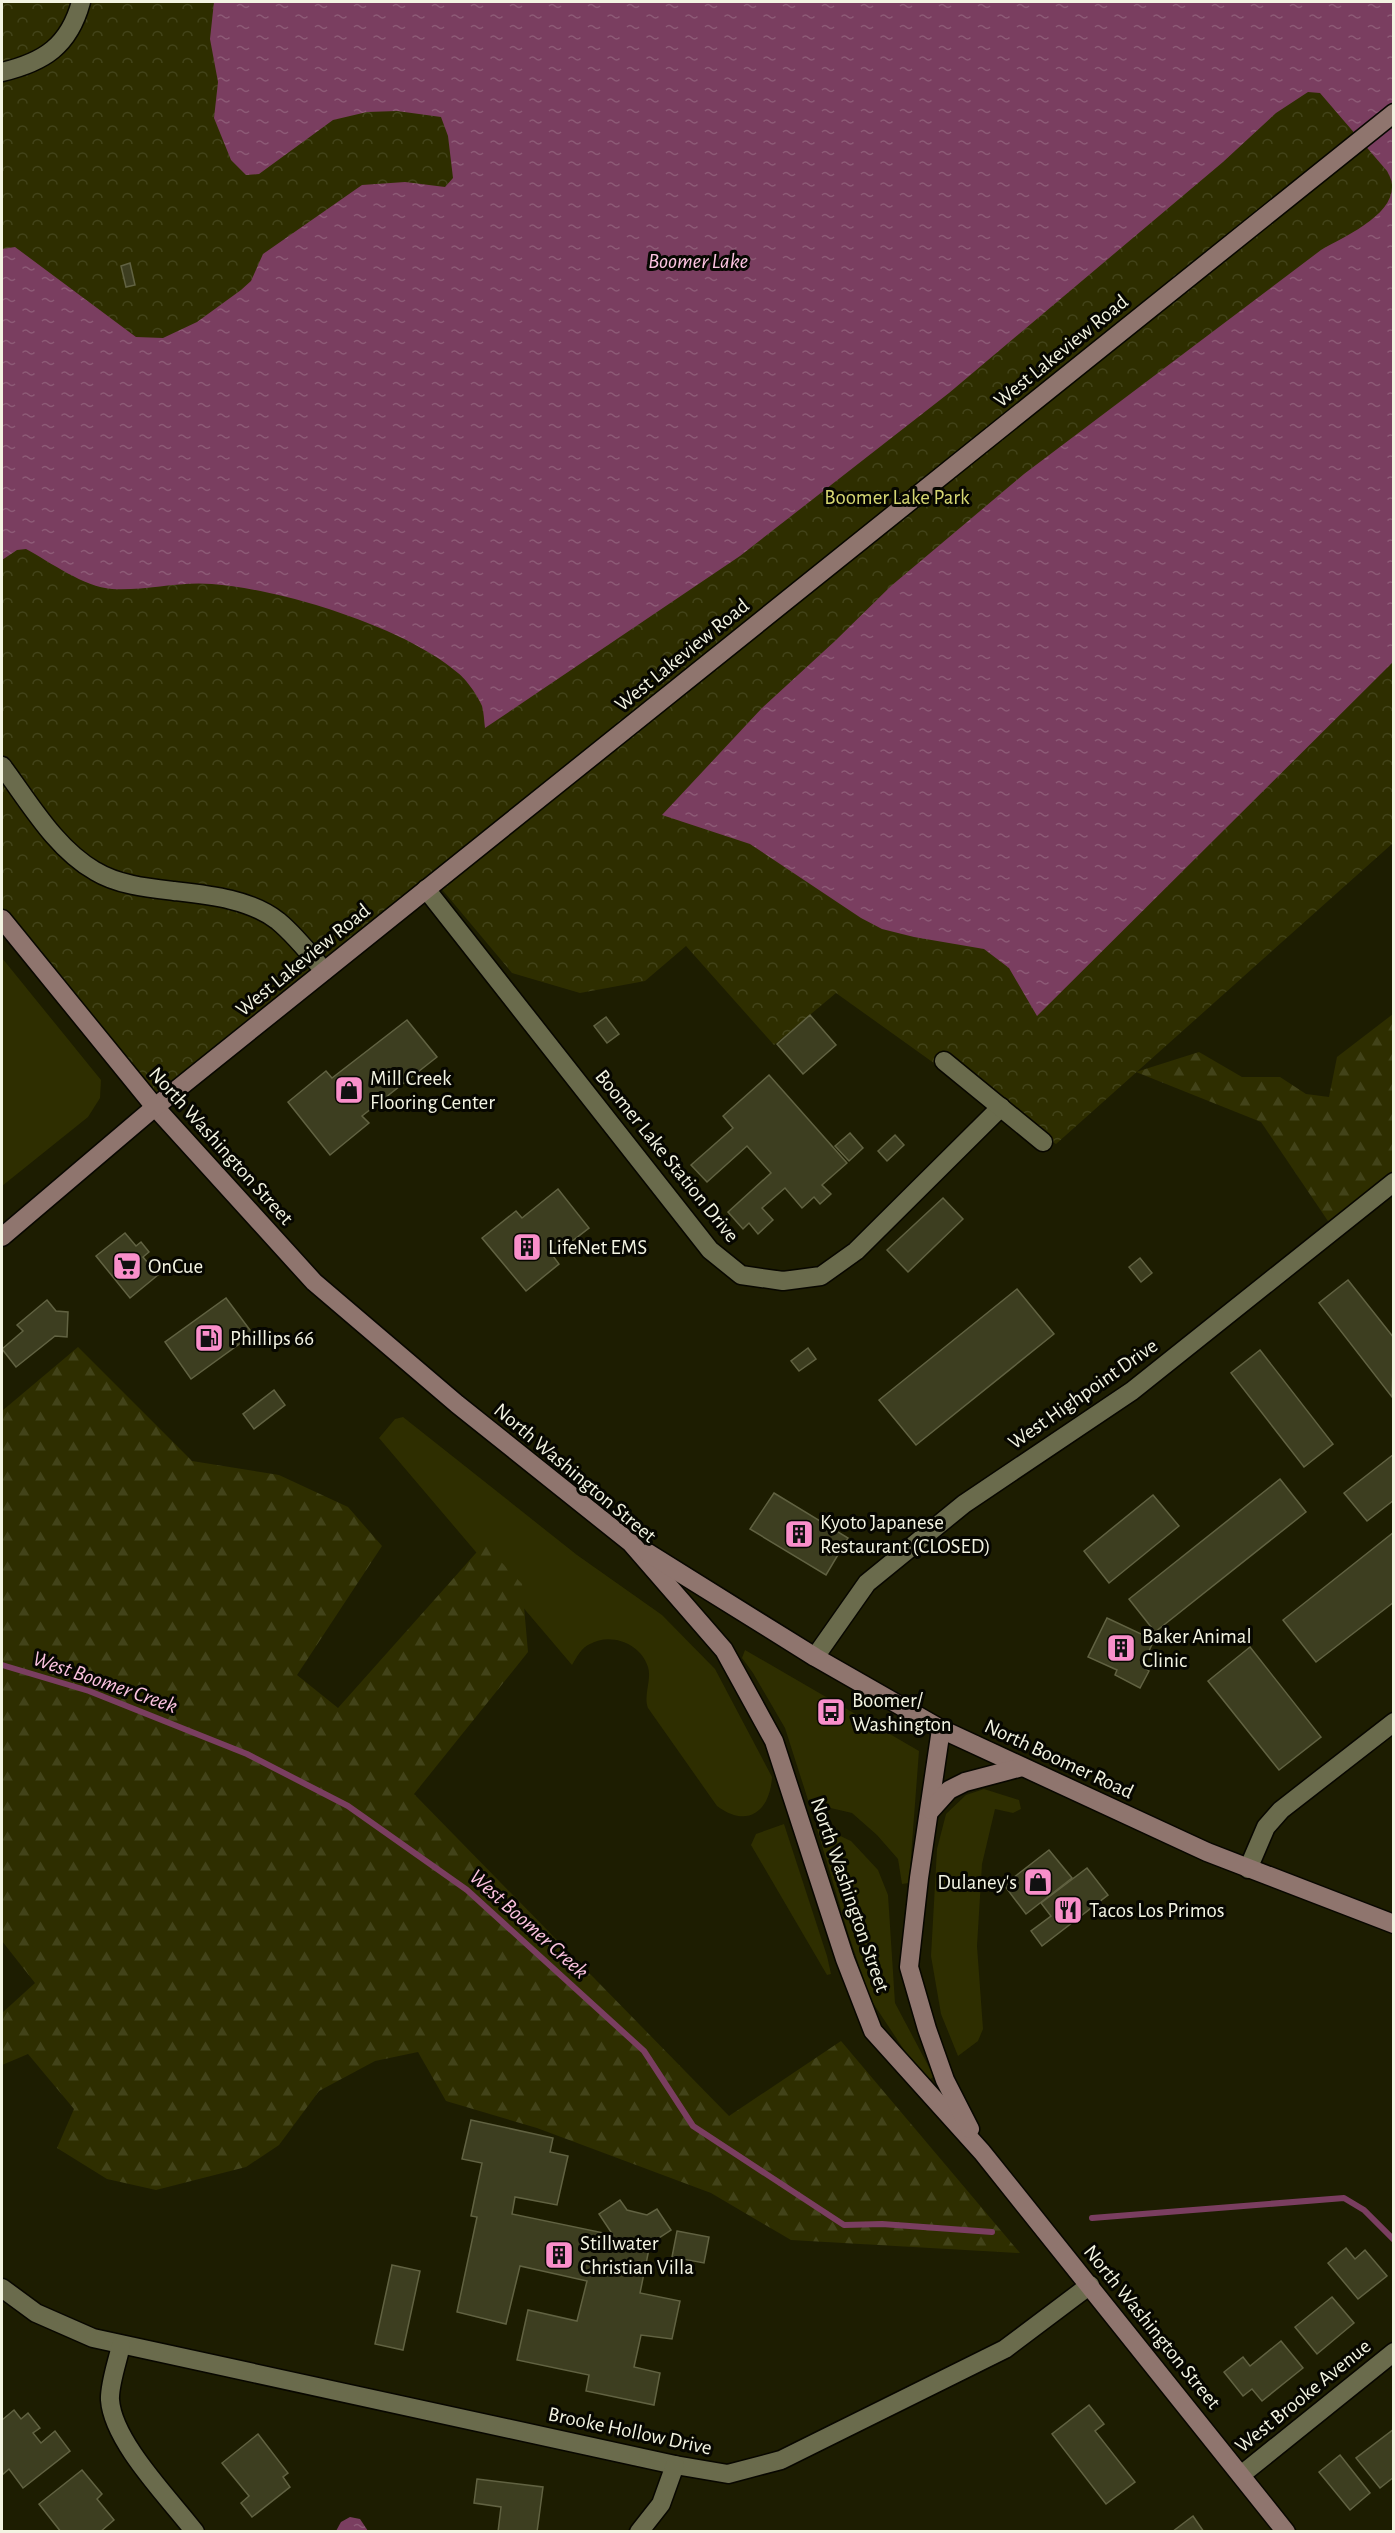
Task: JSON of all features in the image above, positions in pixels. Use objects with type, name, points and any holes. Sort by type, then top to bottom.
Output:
[{"type":"main road","name":"West Lakeview Road","points":[[2,1237],[155,1107],[1394,113]]},
{"type":"main road","name":"North Washington Street","points":[[2,919],[155,1107],[314,1282],[457,1404],[631,1543],[724,1650],[774,1741],[845,1959],[873,2031],[982,2152],[1286,2532]]},
{"type":"main road","name":"North Boomer Road","points":[[631,1543],[815,1657],[941,1729],[1207,1852],[1394,1924]]},
{"type":"main road","name":"North Washington Street","points":[[941,1729],[909,1967],[945,2080],[982,2152]]},
{"type":"main road","points":[[931,1810],[949,1790],[965,1782],[1022,1767]]},
{"type":"street","points":[[2,72],[21,68],[47,56],[67,34],[77,16],[81,2]]},
{"type":"street","points":[[2,766],[52,832],[73,855],[96,872],[120,882],[153,889],[204,894],[243,903],[276,920],[298,939],[324,971]]},
{"type":"street","name":"Boomer Lake Station Drive","points":[[426,890],[710,1250],[741,1275],[783,1281],[821,1276],[856,1251],[1001,1107]]},
{"type":"street","points":[[944,1061],[1043,1142]]},
{"type":"street","name":"West Highpoint Drive","points":[[815,1657],[867,1583],[884,1569],[964,1504],[1132,1391],[1394,1182]]},
{"type":"street","points":[[1248,1869],[1266,1827],[1281,1810],[1394,1722]]},
{"type":"street","name":"Brooke Hollow Drive","points":[[2,2288],[36,2313],[93,2338],[120,2345],[403,2404],[675,2465],[728,2474],[781,2460],[1005,2349],[1090,2285]]},
{"type":"street","points":[[120,2345],[110,2399],[117,2425],[130,2450],[195,2532]]},
{"type":"street","name":"West Brooke Avenue","points":[[1241,2475],[1394,2352]]},
{"type":"street","points":[[639,2532],[661,2504],[675,2465]]},
{"type":"green space","name":"Boomer Lake","points":[[2,2],[1393,2],[1393,843],[1056,1144],[980,1096],[836,993],[774,1045],[686,946],[645,981],[580,993],[512,973],[434,880],[155,1104],[2,911]]},
{"type":"green space","points":[[2,958],[101,1080],[100,1098],[88,1117],[2,1186]]},
{"type":"green space","points":[[1393,1014],[1393,1173],[1330,1224],[1261,1122],[1136,1072],[1199,1052],[1242,1077],[1280,1077],[1306,1094],[1329,1097],[1337,1057]]},
{"type":"green space","points":[[78,1347],[192,1461],[279,1475],[348,1507],[382,1546],[297,1675],[338,1708],[484,1544],[522,1584],[528,1652],[414,1794],[729,2116],[841,2041],[1020,2253],[791,2240],[711,2193],[537,2128],[446,2101],[418,2052],[375,2061],[319,2091],[279,2145],[246,2167],[156,2190],[107,2179],[57,2148],[74,2109],[28,2054],[2,2065],[2,2013],[35,1983],[2,1941],[2,1411]]},
{"type":"green space","points":[[403,1417],[577,1555],[662,1615],[715,1669],[772,1777],[767,1799],[762,1807],[747,1816],[738,1816],[717,1806],[648,1708],[646,1698],[648,1667],[639,1652],[632,1646],[616,1640],[598,1641],[584,1648],[572,1665],[379,1438],[395,1419]]},
{"type":"green space","points":[[745,1650],[919,1751],[909,1883],[902,1884],[898,1859],[877,1835],[852,1813],[809,1803],[785,1728],[742,1658]]},
{"type":"green space","points":[[984,1789],[1019,1800],[1021,1809],[1013,1813],[995,1809],[982,1864],[977,1946],[983,2029],[978,2041],[958,2056],[941,2014],[931,1956],[937,1849],[946,1814],[966,1795]]},
{"type":"green space","points":[[784,1824],[831,1974],[827,1975],[751,1845],[756,1834]]},
{"type":"green space","points":[[823,1828],[851,1841],[878,1870],[888,1895],[895,2003],[931,2071],[933,2077],[929,2080],[924,2080],[871,2000],[817,1829]]},
{"type":"water","name":"Boomer Lake","points":[[214,2],[1393,2],[1393,662],[1037,1016],[1009,968],[984,949],[882,929],[861,918],[750,844],[662,815],[762,708],[891,586],[1024,474],[1321,250],[1366,224],[1385,206],[1392,185],[1387,171],[1320,93],[1308,92],[1276,113],[1223,162],[949,393],[740,556],[485,728],[480,702],[468,683],[458,673],[407,640],[341,613],[306,602],[240,587],[200,583],[137,589],[101,587],[79,579],[26,549],[17,550],[2,560],[2,249],[15,247],[136,337],[163,338],[197,322],[241,290],[251,281],[263,254],[362,185],[405,182],[445,187],[453,178],[448,136],[441,117],[397,111],[367,112],[333,120],[259,174],[246,175],[231,160],[214,118],[218,82],[210,39]]},
{"type":"water","points":[[350,2517],[360,2519],[368,2531],[336,2531],[341,2522]]},
{"type":"building","points":[[130,263],[135,285],[126,287],[121,266]]},
{"type":"building","points":[[810,1015],[836,1045],[803,1074],[777,1044]]},
{"type":"building","points":[[606,1017],[619,1034],[607,1043],[594,1026]]},
{"type":"building","name":"Mill Creek Flooring Center","points":[[407,1020],[437,1057],[362,1116],[369,1123],[330,1155],[288,1102],[326,1071],[332,1078]]},
{"type":"building","points":[[769,1075],[847,1163],[822,1185],[831,1194],[820,1204],[814,1197],[802,1208],[785,1188],[762,1208],[773,1220],[758,1234],[749,1223],[743,1229],[728,1212],[771,1173],[747,1146],[707,1182],[691,1165],[733,1128],[723,1116]]},
{"type":"building","points":[[850,1133],[863,1148],[849,1161],[835,1146]]},
{"type":"building","points":[[895,1135],[904,1145],[887,1161],[878,1151]]},
{"type":"building","name":"LifeNet EMS","points":[[558,1189],[589,1228],[553,1256],[559,1264],[526,1291],[482,1238],[516,1211],[522,1218]]},
{"type":"building","points":[[943,1198],[963,1219],[908,1272],[887,1250]]},
{"type":"building","name":"OnCue","points":[[125,1233],[136,1246],[141,1242],[149,1252],[143,1257],[158,1275],[130,1298],[96,1256]]},
{"type":"building","points":[[1140,1258],[1152,1273],[1141,1282],[1129,1267]]},
{"type":"building","points":[[1348,1280],[1394,1338],[1392,1397],[1319,1303]]},
{"type":"building","points":[[1017,1289],[1054,1334],[916,1445],[879,1400]]},
{"type":"building","name":"Phillips 66","points":[[226,1298],[253,1334],[191,1379],[165,1342]]},
{"type":"building","points":[[47,1300],[56,1311],[68,1312],[67,1337],[55,1336],[16,1367],[2,1349],[23,1331],[17,1325]]},
{"type":"building","points":[[808,1348],[816,1359],[799,1371],[791,1361]]},
{"type":"building","points":[[1260,1350],[1333,1444],[1304,1467],[1231,1373]]},
{"type":"building","points":[[274,1390],[285,1405],[254,1429],[243,1414]]},
{"type":"building","points":[[1394,1454],[1394,1500],[1367,1521],[1344,1493]]},
{"type":"building","points":[[1280,1479],[1306,1512],[1155,1632],[1129,1599]]},
{"type":"building","name":"Kyoto Japanese Restaurant (CLOSED)","points":[[774,1493],[848,1538],[826,1575],[750,1529]]},
{"type":"building","points":[[1153,1495],[1179,1526],[1109,1583],[1084,1551]]},
{"type":"building","points":[[1394,1532],[1394,1602],[1316,1662],[1283,1620]]},
{"type":"building","name":"Baker Animal Clinic","points":[[1107,1618],[1154,1640],[1142,1666],[1149,1671],[1140,1688],[1115,1675],[1117,1670],[1088,1657]]},
{"type":"building","points":[[1250,1647],[1321,1737],[1279,1770],[1208,1681]]},
{"type":"building","name":"Dulaney's","points":[[1049,1850],[1072,1878],[1026,1914],[1004,1885]]},
{"type":"building","name":"Tacos Los Primos","points":[[1087,1868],[1108,1895],[1042,1946],[1031,1931],[1051,1916],[1041,1903]]},
{"type":"building","name":"Stillwater Christian Villa","points":[[471,2120],[553,2138],[550,2152],[568,2156],[557,2205],[515,2197],[512,2214],[613,2235],[599,2214],[620,2200],[627,2210],[647,2215],[657,2209],[671,2230],[650,2244],[640,2293],[680,2301],[672,2339],[641,2335],[634,2367],[660,2373],[654,2405],[586,2391],[589,2375],[517,2360],[528,2310],[577,2321],[587,2281],[520,2266],[506,2324],[457,2312],[477,2217],[471,2216],[482,2163],[462,2159]]},
{"type":"building","points":[[677,2231],[709,2237],[704,2263],[672,2257]]},
{"type":"building","points":[[1346,2248],[1355,2259],[1365,2250],[1387,2276],[1358,2299],[1328,2263]]},
{"type":"building","points":[[392,2265],[420,2271],[403,2350],[375,2344]]},
{"type":"building","points":[[1332,2297],[1354,2323],[1317,2354],[1295,2327]]},
{"type":"building","points":[[1281,2341],[1303,2368],[1262,2401],[1252,2389],[1243,2396],[1224,2372],[1243,2357],[1250,2366]]},
{"type":"building","points":[[1089,2405],[1104,2424],[1095,2431],[1135,2482],[1106,2504],[1052,2434]]},
{"type":"building","points":[[14,2410],[21,2419],[28,2413],[40,2428],[33,2433],[41,2443],[55,2431],[70,2451],[23,2488],[9,2469],[2,2475],[2,2420]]},
{"type":"building","points":[[1394,2429],[1394,2477],[1380,2488],[1356,2458]]},
{"type":"building","points":[[258,2434],[288,2473],[283,2477],[290,2487],[252,2517],[241,2503],[249,2496],[222,2463]]},
{"type":"building","points":[[1340,2455],[1370,2493],[1350,2510],[1319,2472]]},
{"type":"building","points":[[82,2470],[102,2494],[97,2499],[114,2520],[100,2532],[61,2532],[39,2504]]},
{"type":"building","points":[[477,2479],[543,2487],[537,2532],[498,2532],[501,2507],[474,2503]]},
{"type":"building","points":[[1193,2516],[1204,2532],[1172,2532]]},
{"type":"waterway","name":"West Boomer Creek","points":[[2,1665],[89,1691],[247,1754],[348,1806],[467,1890],[644,2051],[693,2126],[844,2225],[882,2224],[992,2232]]},
{"type":"waterway","points":[[1092,2218],[1344,2198],[1364,2210],[1394,2240]]},
{"type":"place","name":"Mill Creek Flooring Center","points":[[349,1090]]},
{"type":"place","name":"LifeNet EMS","points":[[527,1247]]},
{"type":"place","name":"OnCue","points":[[127,1266]]},
{"type":"place","name":"Phillips 66","points":[[209,1338]]},
{"type":"place","name":"Kyoto Japanese Restaurant (CLOSED)","points":[[799,1534]]},
{"type":"place","name":"Baker Animal Clinic","points":[[1121,1648]]},
{"type":"place","name":"Boomer/ Washington","points":[[831,1712]]},
{"type":"place","name":"Dulaney's","points":[[1038,1882]]},
{"type":"place","name":"Tacos Los Primos","points":[[1068,1910]]},
{"type":"place","name":"Stillwater Christian Villa","points":[[559,2255]]},
{"type":"park label","name":"Boomer Lake Park","points":[[897,497]]}]
